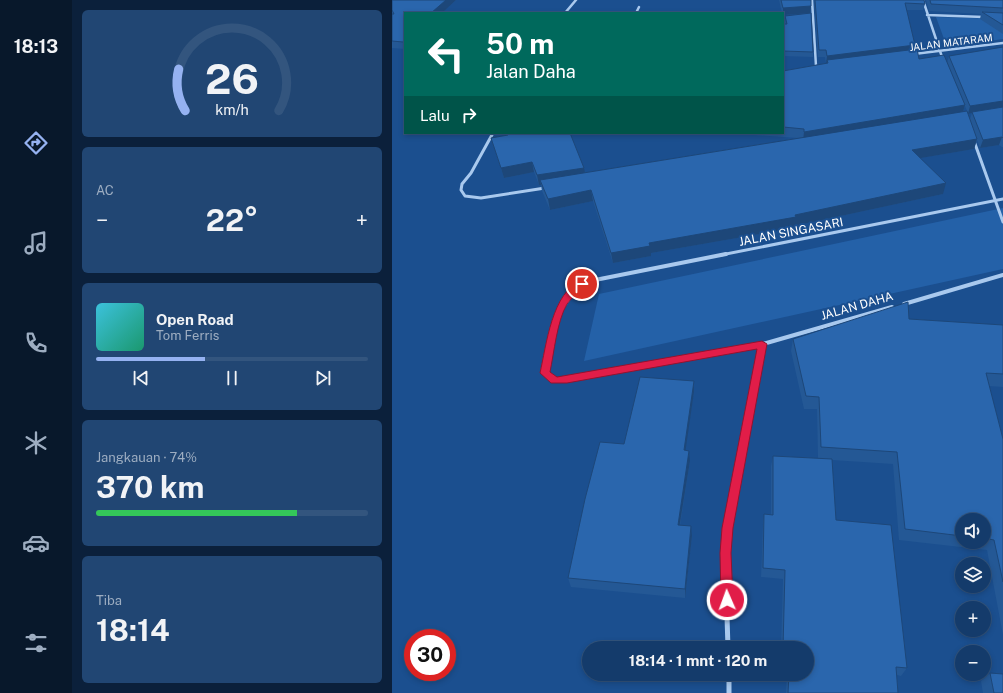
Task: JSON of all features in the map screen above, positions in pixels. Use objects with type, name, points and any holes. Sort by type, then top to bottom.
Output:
[{"type":"street","points":[[566,12],[576,0]]},
{"type":"street","points":[[810,67],[816,66],[812,0]]},
{"type":"street","points":[[923,0],[945,66]]},
{"type":"street","points":[[636,12],[639,7]]},
{"type":"street","points":[[927,15],[988,17]]},
{"type":"street","points":[[806,16],[813,16]]},
{"type":"street","name":"JALAN MATARAM","points":[[908,55],[1003,43]]},
{"type":"street","points":[[492,134],[471,173],[462,184],[461,190],[465,196],[481,198],[552,187]]},
{"type":"street","points":[[973,138],[1003,222]]},
{"type":"street","name":"JALAN SINGASARI","points":[[582,284],[602,278],[1003,199]]},
{"type":"street","name":"JALAN DAHA","points":[[582,284],[570,293],[562,306],[555,326],[545,373],[555,380],[567,380],[762,344],[1003,275]]},
{"type":"street","points":[[728,641],[725,553],[727,528],[762,344]]},
{"type":"street","points":[[729,681],[729,693]]},
{"type":"shaded area","points":[[936,17],[1003,19],[1003,39],[947,47]]},
{"type":"shaded area","points":[[1003,208],[1003,269],[584,361],[599,294]]},
{"type":"building","points":[[392,0],[446,0],[432,12],[404,12],[403,42],[392,41],[392,14],[394,14],[392,10]]},
{"type":"building","points":[[781,0],[811,0],[811,6],[783,8]]},
{"type":"building","points":[[815,0],[924,0],[925,4],[905,3],[915,45],[827,56],[826,50],[819,50]]},
{"type":"building","points":[[930,0],[1003,0],[1003,8],[931,4]]},
{"type":"building","points":[[982,12],[1003,13],[1003,25]]},
{"type":"building","points":[[811,13],[813,52],[784,51],[784,24],[787,24],[785,16]]},
{"type":"building","points":[[1003,47],[1003,101],[970,106],[949,56]]},
{"type":"building","points":[[917,49],[919,59],[944,55],[965,105],[804,132],[804,129],[784,127],[784,71],[828,63],[827,60]]},
{"type":"building","points":[[1003,107],[1003,138],[983,140],[972,112]]},
{"type":"building","points":[[967,111],[977,139],[912,150],[946,183],[795,215],[796,217],[649,243],[650,246],[611,253],[591,190],[548,199],[540,180]]},
{"type":"building","points":[[570,134],[584,168],[537,175],[532,162],[501,168],[491,138],[508,135]]},
{"type":"building","points":[[908,302],[909,319],[1003,325],[1003,374],[986,373],[1003,439],[1003,582],[994,540],[991,539],[991,513],[955,513],[955,535],[905,529],[897,452],[821,447],[819,397],[806,396],[793,339]]},
{"type":"building","points":[[640,377],[694,381],[684,450],[689,451],[678,525],[691,526],[685,589],[568,578],[585,499],[600,442],[624,444]]},
{"type":"building","points":[[773,456],[832,459],[836,520],[891,525],[907,668],[896,667],[898,693],[788,693],[789,681],[814,681],[814,641],[783,641],[785,570],[763,568],[764,514],[773,515]]},
{"type":"building","points":[[991,673],[1003,674],[1003,693],[994,693]]},
{"type":"route","points":[[582,284],[570,293],[562,306],[555,326],[545,373],[550,378],[555,380],[567,380],[762,344],[727,528],[725,553],[727,600]]}]
